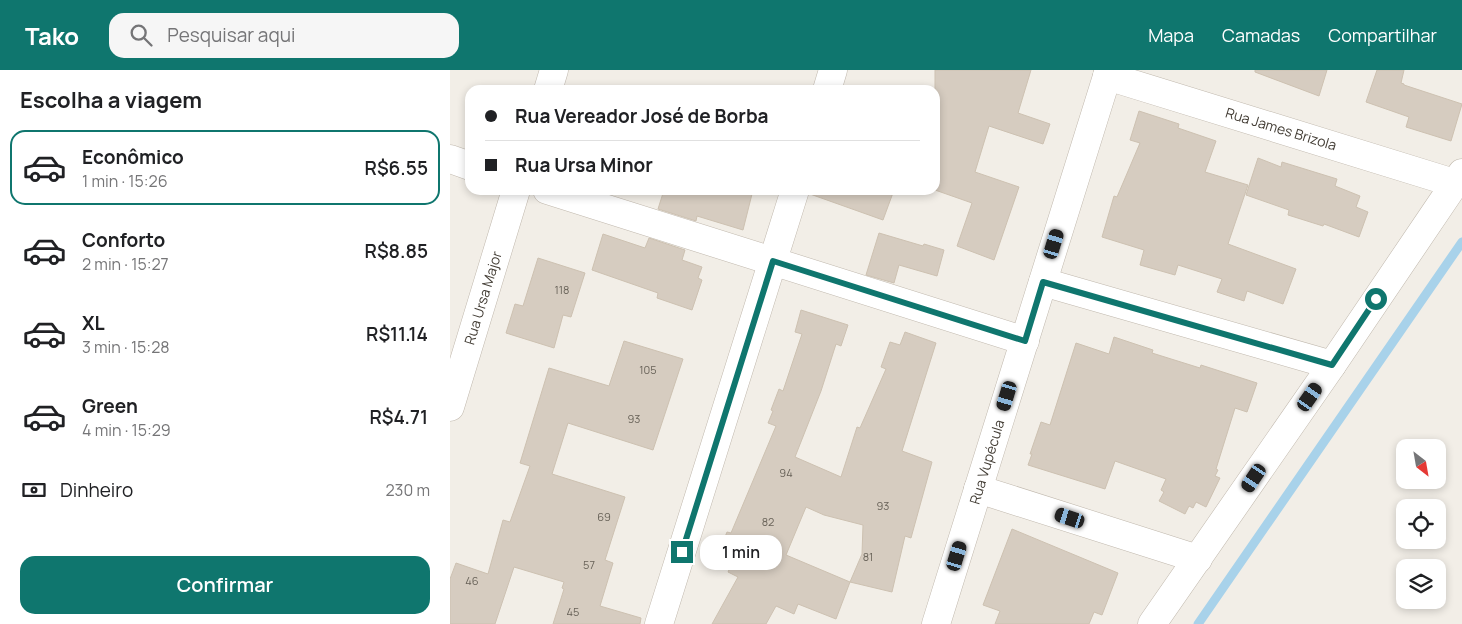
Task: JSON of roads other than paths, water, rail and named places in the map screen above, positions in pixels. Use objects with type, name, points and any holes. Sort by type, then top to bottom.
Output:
[{"type":"street","points":[[550,85],[554,70]]},
{"type":"street","points":[[828,85],[833,70]]},
{"type":"street","name":"Rua James Brizola","points":[[1108,73],[1458,178]]},
{"type":"street","name":"Rua Vupécula","points":[[936,624],[1108,73]]},
{"type":"street","points":[[450,159],[465,164]]},
{"type":"street","points":[[1152,624],[1332,365],[1458,178]]},
{"type":"street","name":"Rua Ursa Major","points":[[450,407],[514,195]]},
{"type":"street","points":[[563,195],[1025,341]]},
{"type":"street","points":[[659,624],[794,195]]},
{"type":"street","points":[[1043,282],[1332,365]]},
{"type":"street","points":[[978,489],[1198,559]]},
{"type":"waterway","points":[[1198,624],[1462,242]]}]
